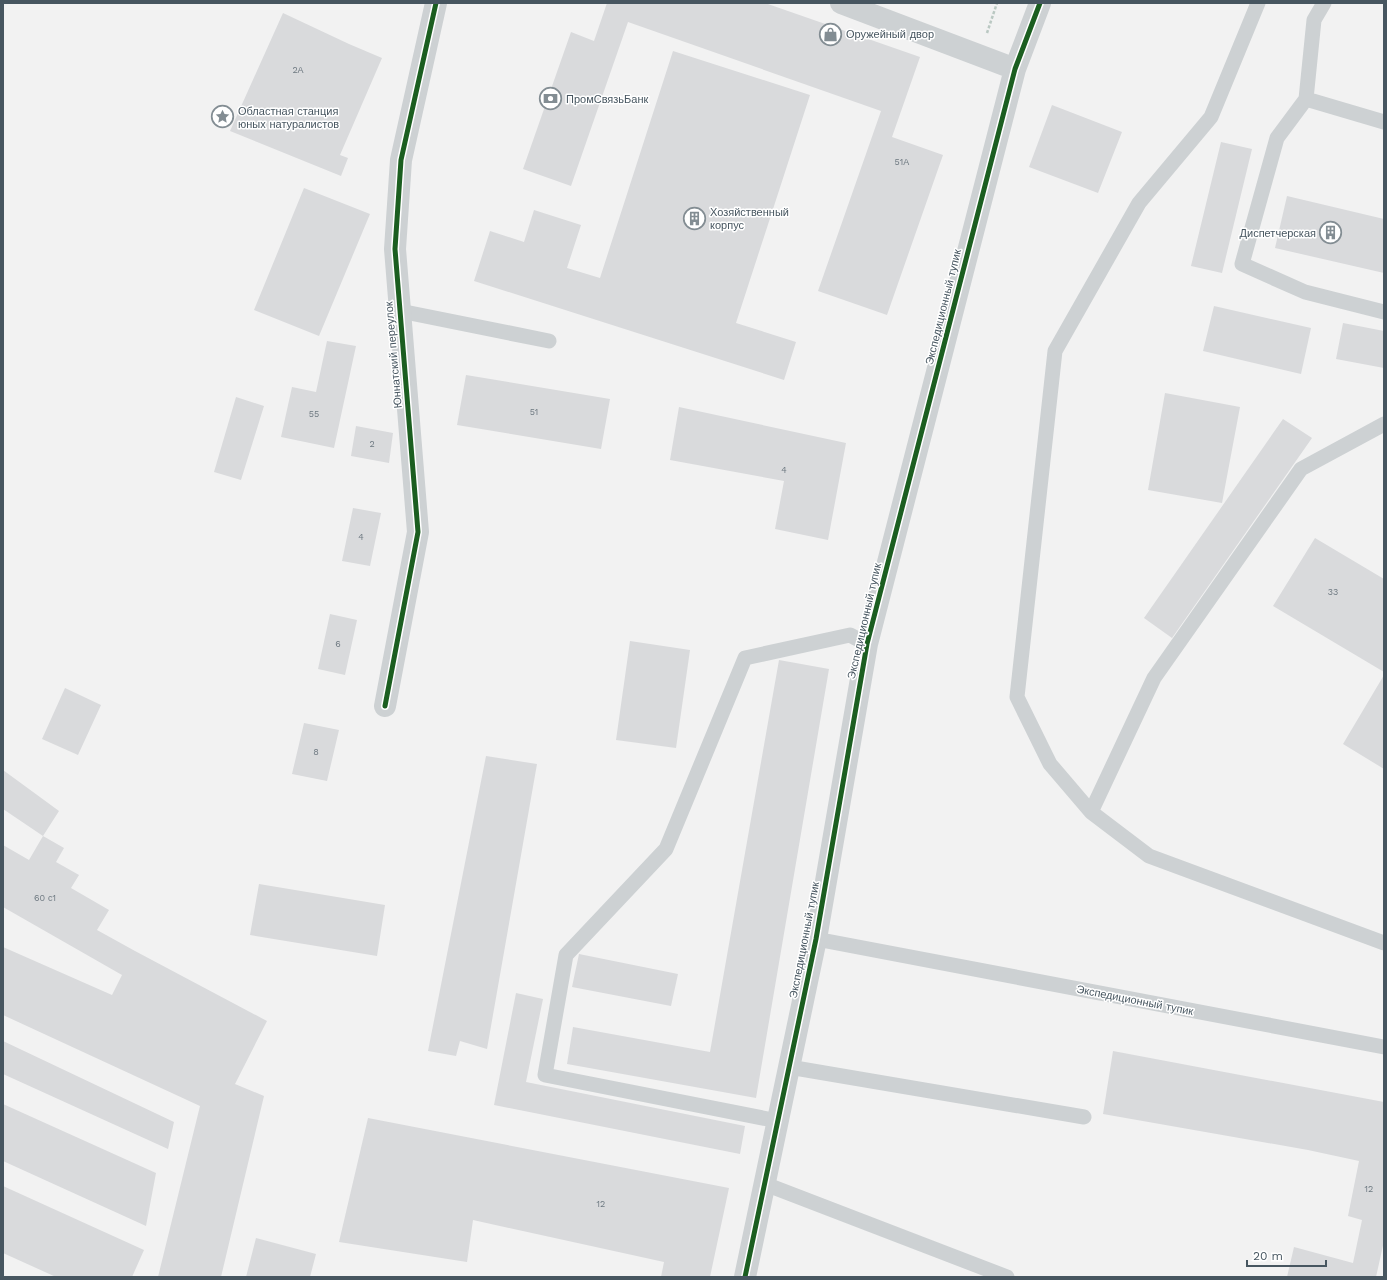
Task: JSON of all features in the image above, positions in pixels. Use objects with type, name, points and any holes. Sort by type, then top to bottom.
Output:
[{"type":"street","name":"Юннатский переулок","points":[[385,706],[418,532],[395,249],[401,160],[436,3]]},
{"type":"street","points":[[841,3],[1015,69]]},
{"type":"street","name":"Экспедиционный тупик","points":[[745,1277],[816,939],[867,644],[1015,69],[1040,3]]},
{"type":"lane","points":[[1258,3],[1211,117],[1139,203],[1055,351],[1017,697],[1050,764],[1091,812],[1149,856],[1384,943]]},
{"type":"lane","points":[[1324,3],[1314,20],[1306,99],[1277,138],[1242,264],[1305,292],[1384,312]]},
{"type":"lane","points":[[1306,99],[1384,122]]},
{"type":"lane","points":[[400,311],[549,341]]},
{"type":"lane","points":[[1091,812],[1154,678],[1301,469],[1384,424]]},
{"type":"lane","points":[[778,1121],[545,1075],[566,955],[666,849],[746,658],[850,635],[867,644]]},
{"type":"lane","name":"Экспедиционный тупик","points":[[816,939],[1384,1047]]},
{"type":"lane","points":[[789,1066],[1084,1116]]},
{"type":"lane","points":[[765,1184],[1007,1277]]},
{"type":"path","points":[[980,56],[997,3]]},
{"type":"building","points":[[607,3],[765,3],[920,57],[892,137],[943,155],[887,315],[818,291],[881,111],[628,22],[571,186],[523,169],[571,32],[594,41]]},
{"type":"building","points":[[283,13],[382,58],[340,155],[348,158],[341,176],[230,131]]},
{"type":"building","name":"Хозяйственный корпус","points":[[673,51],[810,95],[736,323],[796,342],[784,380],[474,281],[490,231],[524,242],[534,210],[581,225],[567,268],[600,278]]},
{"type":"building","points":[[1052,105],[1122,132],[1098,193],[1029,167]]},
{"type":"building","points":[[1221,142],[1252,149],[1222,273],[1191,266]]},
{"type":"building","points":[[304,188],[370,214],[319,336],[254,310]]},
{"type":"building","name":"Диспетчерская","points":[[1287,196],[1384,219],[1384,273],[1275,248]]},
{"type":"building","points":[[1214,306],[1311,328],[1301,374],[1203,351]]},
{"type":"building","points":[[1343,323],[1384,331],[1384,368],[1336,359]]},
{"type":"building","points":[[327,341],[356,346],[334,448],[281,437],[292,387],[316,392]]},
{"type":"building","points":[[466,375],[610,399],[601,449],[457,425]]},
{"type":"building","points":[[1165,393],[1240,407],[1222,503],[1148,490]]},
{"type":"building","points":[[236,397],[264,406],[241,480],[214,472]]},
{"type":"building","points":[[679,407],[846,443],[828,540],[775,529],[784,481],[670,460]]},
{"type":"building","points":[[1283,419],[1312,438],[1172,638],[1144,618]]},
{"type":"building","points":[[356,426],[393,433],[389,463],[351,456]]},
{"type":"building","points":[[353,508],[381,513],[370,566],[342,561]]},
{"type":"building","points":[[1315,538],[1384,579],[1384,672],[1273,606]]},
{"type":"building","points":[[330,614],[357,620],[345,675],[318,669]]},
{"type":"building","points":[[630,641],[690,650],[676,748],[616,740]]},
{"type":"building","points":[[779,660],[829,669],[756,1098],[567,1064],[573,1027],[710,1052]]},
{"type":"building","points":[[1384,675],[1384,769],[1343,744]]},
{"type":"building","points":[[65,688],[101,705],[78,755],[42,739]]},
{"type":"building","points":[[304,723],[339,730],[327,781],[292,774]]},
{"type":"building","points":[[486,756],[537,764],[487,1049],[460,1041],[456,1056],[428,1051]]},
{"type":"building","points":[[3,770],[59,811],[43,836],[3,809]]},
{"type":"building","points":[[43,836],[64,848],[56,862],[79,875],[71,888],[109,910],[97,930],[267,1021],[235,1084],[264,1096],[221,1277],[158,1277],[200,1106],[3,1015],[3,947],[112,995],[122,975],[3,907],[3,845],[29,860]]},
{"type":"building","points":[[259,884],[385,905],[377,956],[250,935]]},
{"type":"building","points":[[579,954],[678,974],[671,1006],[572,987]]},
{"type":"building","points":[[516,993],[543,999],[526,1082],[745,1126],[740,1154],[494,1105]]},
{"type":"building","points":[[3,1041],[174,1122],[168,1149],[3,1074]]},
{"type":"building","points":[[1113,1051],[1384,1102],[1384,1241],[1376,1277],[1287,1277],[1294,1247],[1353,1263],[1362,1220],[1348,1216],[1359,1161],[1308,1150],[1103,1114]]},
{"type":"building","points":[[3,1104],[156,1173],[146,1226],[3,1161]]},
{"type":"building","points":[[368,1118],[729,1188],[710,1277],[661,1277],[664,1262],[473,1220],[467,1262],[339,1242]]},
{"type":"building","points":[[3,1186],[144,1250],[132,1277],[56,1277],[3,1253]]},
{"type":"building","points":[[256,1238],[316,1254],[310,1277],[246,1277]]},
{"type":"cycle path","points":[[385,706],[418,532],[395,249],[401,160],[436,3]]},
{"type":"cycle path","points":[[745,1277],[816,939],[867,644],[1015,69],[1040,3]]},
{"type":"place","name":"Оружейный двор","points":[[830,34]]},
{"type":"place","name":"ПромСвязьБанк","points":[[551,99]]},
{"type":"place","name":"Областная станция юных натуралистов","points":[[223,117]]},
{"type":"place","name":"Хозяйственный корпус","points":[[695,218]]},
{"type":"place","name":"Диспетчерская","points":[[1331,233]]}]
